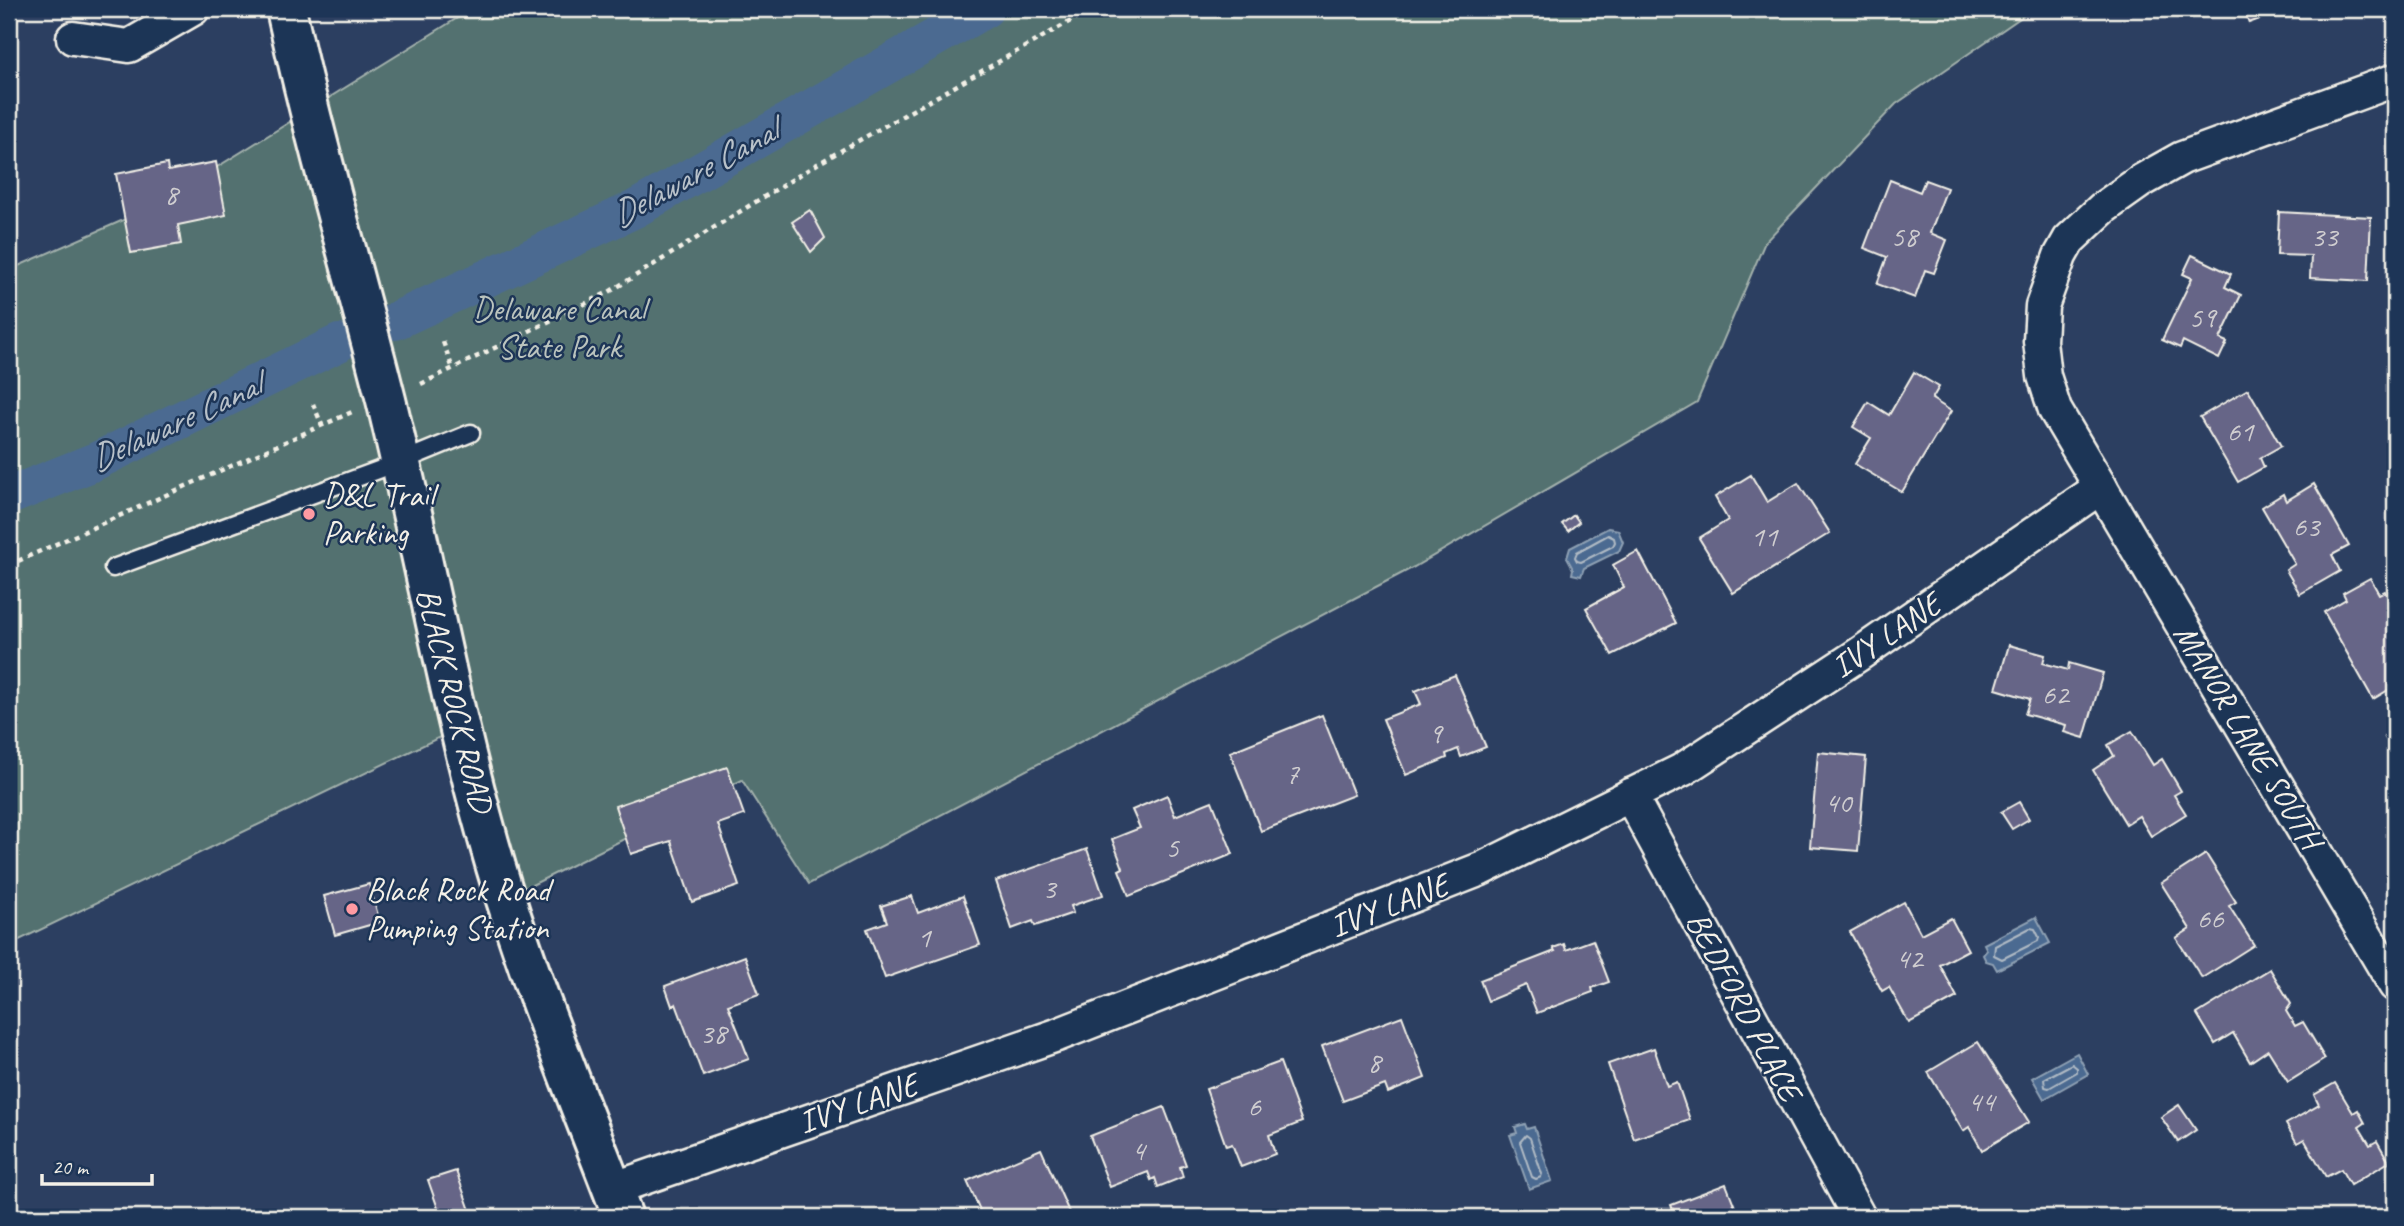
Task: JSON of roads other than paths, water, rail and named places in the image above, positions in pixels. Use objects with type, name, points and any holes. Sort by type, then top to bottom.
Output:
[{"type":"street","points":[[73,38],[129,46],[193,9]]},
{"type":"street","name":"BLACK ROCK ROAD","points":[[286,9],[304,93],[354,274],[456,709],[496,867],[549,1023],[617,1203]]},
{"type":"street","name":"MANOR LANE SOUTH","points":[[2395,80],[2182,158],[2141,181],[2103,208],[2069,240],[2060,256],[2042,306],[2040,341],[2044,376],[2055,410],[2395,985]]},
{"type":"street","name":"IVY LANE","points":[[617,1203],[1481,869],[1682,769],[1749,728],[2101,487]]},
{"type":"street","name":"BEDFORD PLACE","points":[[1630,795],[1859,1217]]},
{"type":"lane","points":[[113,568],[471,433]]},
{"type":"water","points":[[1608,528],[1618,530],[1623,542],[1619,551],[1584,568],[1581,576],[1572,574],[1573,569],[1567,558],[1570,548]]},
{"type":"water","points":[[2036,917],[2050,943],[1997,970],[1993,963],[1986,961],[1983,955],[1987,950],[1984,944]]},
{"type":"water","points":[[2077,1053],[2088,1074],[2044,1099],[2032,1078]]},
{"type":"water","points":[[1525,1124],[1527,1129],[1534,1127],[1552,1181],[1529,1189],[1510,1135],[1517,1133],[1515,1127]]},
{"type":"waterway","name":"Delaware Canal","points":[[395,321],[635,209],[985,9]]},
{"type":"waterway","name":"Delaware Canal","points":[[9,496],[94,462],[339,343]]},
{"type":"place","name":"D&L Trail Parking","points":[[309,514]]},
{"type":"place","name":"Black Rock Road Pumping Station","points":[[352,909]]},
{"type":"park label","name":"Delaware Canal State Park","points":[[559,328]]}]
